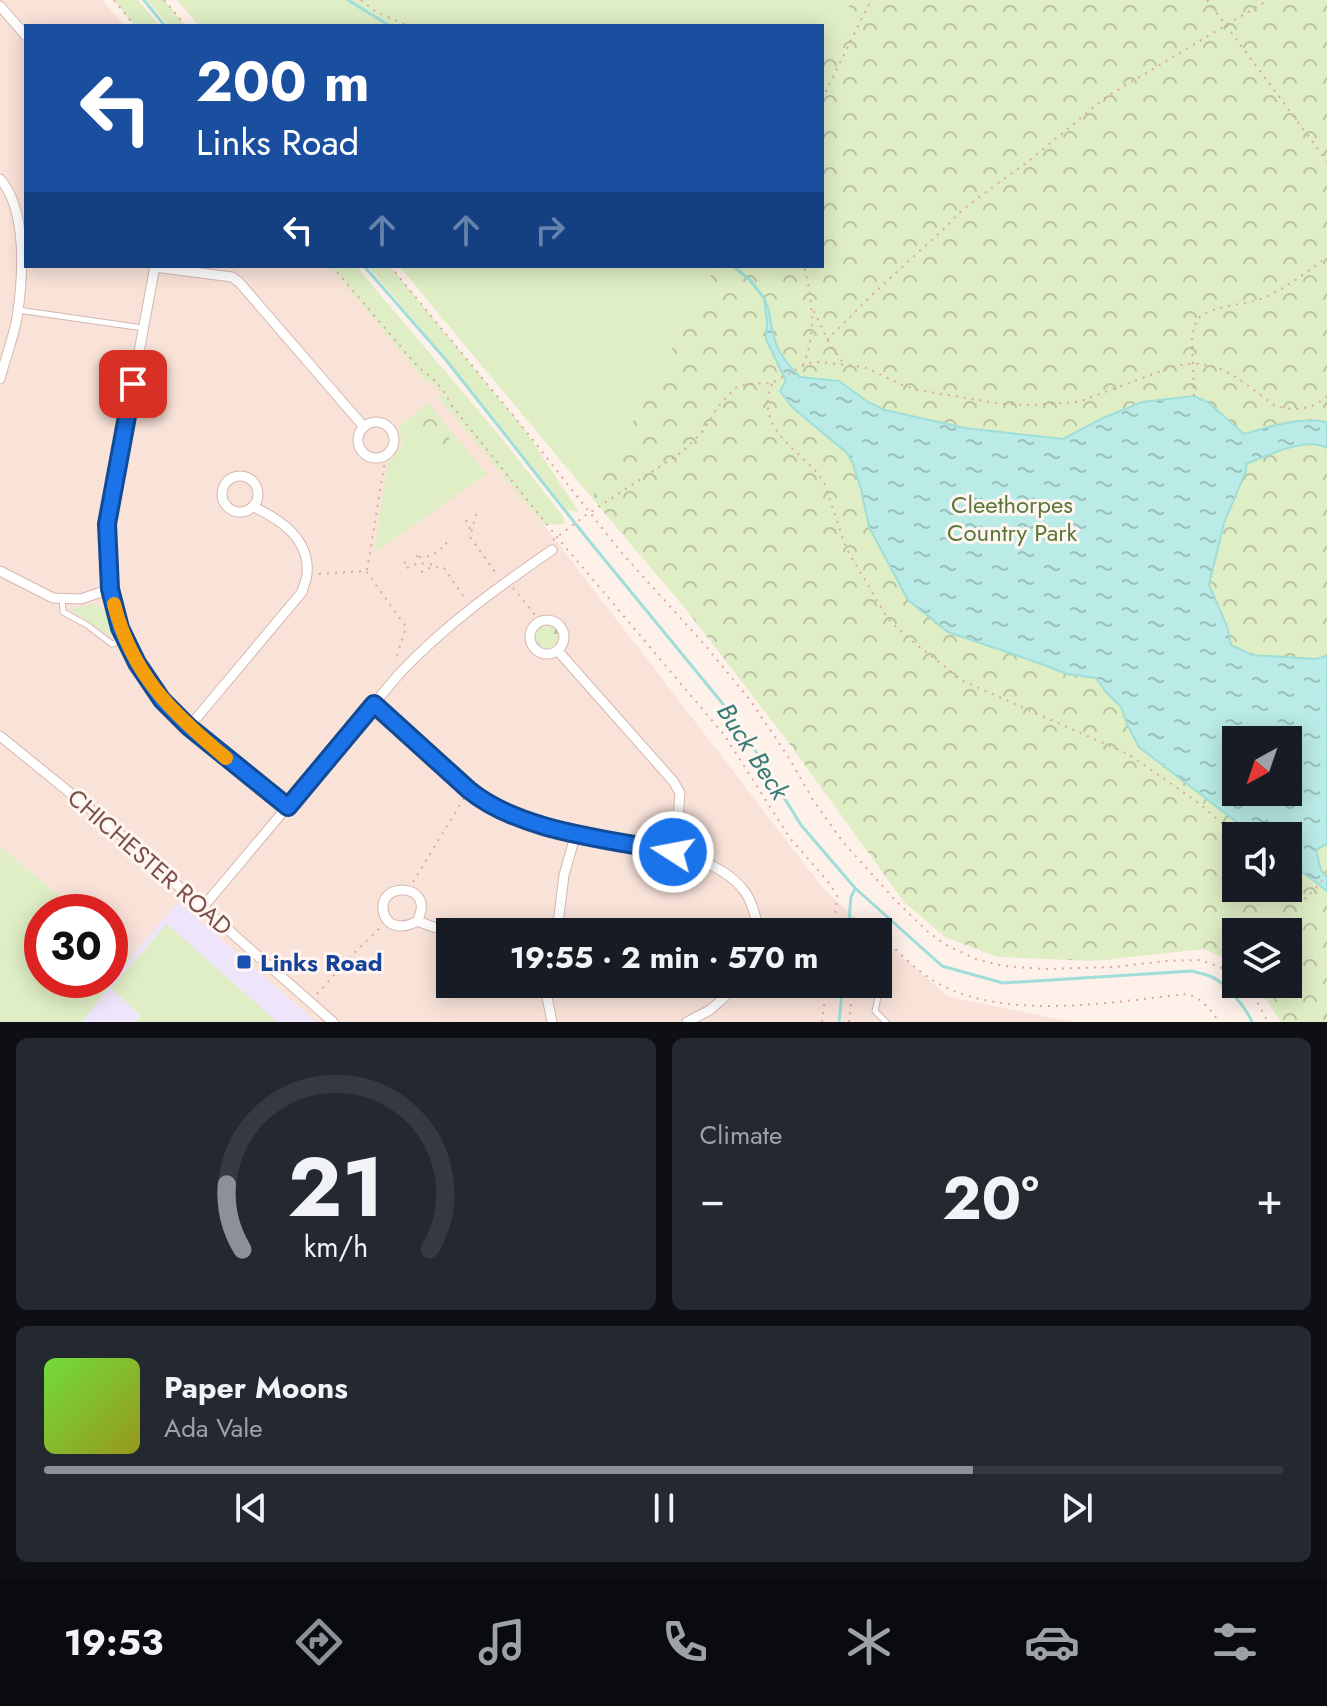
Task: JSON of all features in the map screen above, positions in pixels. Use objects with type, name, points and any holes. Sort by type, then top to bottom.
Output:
[{"type":"street","points":[[0,6],[24,34]]},
{"type":"street","points":[[0,179],[7,186],[16,210],[22,251],[16,320],[0,379]]},
{"type":"street","points":[[155,268],[107,524],[110,589],[120,628],[137,663],[162,700],[189,727],[288,807]]},
{"type":"street","points":[[185,268],[231,271],[364,427]]},
{"type":"street","points":[[373,422],[390,428],[395,437],[394,447],[380,459],[362,453],[358,444],[364,427],[373,422]]},
{"type":"street","points":[[235,477],[253,481],[258,489],[254,507],[246,512],[228,508],[222,491],[227,482],[235,477]]},
{"type":"street","points":[[189,727],[302,592],[307,574],[304,552],[293,531],[254,507]]},
{"type":"street","points":[[203,907],[427,644],[505,582],[552,550]]},
{"type":"street","points":[[0,571],[53,598],[81,599],[110,589]]},
{"type":"street","points":[[540,621],[554,621],[560,625],[564,638],[558,651],[544,655],[532,646],[530,632],[540,621]]},
{"type":"street","points":[[558,651],[673,781],[680,793],[673,852]]},
{"type":"street","points":[[374,704],[482,801],[506,814],[576,833],[673,852],[710,865],[729,876],[745,891],[756,918]]},
{"type":"street","name":"CHICHESTER ROAD","points":[[0,736],[101,818],[333,1022]]},
{"type":"street","points":[[559,918],[564,875],[576,833]]},
{"type":"street","points":[[397,890],[408,890],[418,897],[421,913],[417,921],[401,927],[387,920],[383,906],[397,890]]},
{"type":"street","points":[[417,921],[436,928]]},
{"type":"street","points":[[547,998],[552,1022]]},
{"type":"street","points":[[687,1022],[710,1010],[723,998]]},
{"type":"lane","points":[[17,310],[144,329]]},
{"type":"lane","points":[[62,598],[63,612],[112,644],[126,640]]},
{"type":"lane","points":[[878,998],[875,1011],[886,1022]]},
{"type":"path","points":[[114,0],[133,24]]},
{"type":"path","points":[[164,0],[184,24]]},
{"type":"path","points":[[361,0],[376,12],[404,24]]},
{"type":"path","points":[[824,95],[871,0]]},
{"type":"path","points":[[1207,0],[1327,161]]},
{"type":"path","points":[[827,340],[975,200],[1030,160],[1106,97],[1268,0]]},
{"type":"path","points":[[1194,396],[1192,335],[1197,319],[1209,311],[1262,299],[1301,277],[1327,257]]},
{"type":"path","points":[[334,268],[418,367],[435,379],[452,406],[557,537],[725,736],[790,838],[830,884],[837,896],[835,918]]},
{"type":"path","points":[[392,268],[516,418],[620,551],[750,700],[843,842],[927,931],[946,945],[976,959],[1003,966],[1044,969],[1116,967],[1200,960],[1222,968]]},
{"type":"path","points":[[804,268],[813,309],[827,340],[845,364]]},
{"type":"path","points":[[802,366],[808,349],[813,309]]},
{"type":"path","points":[[564,532],[682,452],[703,431],[717,408],[735,388],[746,384],[772,383],[815,362],[868,368],[918,390],[1002,404],[1078,402],[1175,366],[1193,363],[1225,370],[1271,403],[1286,409],[1308,408],[1327,396]]},
{"type":"path","points":[[772,383],[767,408],[772,424],[824,482],[846,547],[895,626],[963,681],[1128,754],[1196,801],[1222,823]]},
{"type":"path","points":[[386,455],[366,571],[406,627],[395,663],[399,674]]},
{"type":"path","points":[[476,514],[470,537],[540,621]]},
{"type":"path","points":[[466,520],[471,532]]},
{"type":"path","points":[[419,563],[418,556],[429,558],[447,544],[443,539]]},
{"type":"path","points":[[404,562],[411,565]]},
{"type":"path","points":[[407,568],[419,563],[444,568],[471,608]]},
{"type":"path","points":[[421,572],[440,567]]},
{"type":"path","points":[[307,574],[366,571]]},
{"type":"path","points":[[408,890],[469,790]]},
{"type":"path","points":[[1302,899],[1310,896],[1327,875]]},
{"type":"path","points":[[309,1002],[387,920]]},
{"type":"path","points":[[892,946],[928,977],[963,995],[1003,1003],[1071,1005],[1187,994],[1198,998],[1219,1022]]},
{"type":"path","points":[[822,1022],[825,998]]},
{"type":"path","points":[[849,1022],[852,998]]},
{"type":"path","points":[[1255,998],[1268,1022]]},
{"type":"shaded area","points":[[0,0],[102,0],[123,24],[24,24],[24,268],[332,268],[424,380],[433,383],[443,394],[440,398],[544,525],[826,892],[857,918],[436,918],[436,998],[892,998],[892,948],[949,997],[1074,1022],[316,1022],[178,902],[131,957],[128,954],[128,894],[57,894],[0,846]]},
{"type":"shaded area","points":[[178,902],[316,1022],[82,1022],[100,998],[128,998],[128,961]]},
{"type":"green space","points":[[114,0],[138,0],[158,24],[133,24]]},
{"type":"green space","points":[[147,0],[164,0],[184,24],[167,24]]},
{"type":"green space","points":[[177,0],[852,0],[824,60],[824,24],[197,24]]},
{"type":"green space","name":"Cleethorpes Country Park","points":[[852,0],[1327,0],[1327,1022],[1281,1022],[1265,998],[1302,998],[1302,918],[1222,918],[1222,957],[1204,949],[1094,961],[997,957],[945,937],[904,902],[786,739],[688,612],[592,498],[715,268],[824,268],[824,60]]},
{"type":"green space","points":[[332,268],[358,268],[499,435],[563,516],[565,524],[544,525],[439,398],[442,394],[433,383],[424,380]]},
{"type":"green space","points":[[370,268],[392,268],[525,430],[579,512],[567,510]]},
{"type":"green space","points":[[401,268],[715,268],[592,498]]},
{"type":"green space","points":[[428,403],[487,474],[374,553],[388,462],[403,444],[398,427]]},
{"type":"green space","points":[[430,414],[454,444],[441,454],[417,424]]},
{"type":"green space","points":[[92,604],[104,611],[113,636],[70,609]]},
{"type":"green space","points":[[547,624],[555,628],[559,636],[555,644],[547,648],[539,644],[535,636],[539,628]]},
{"type":"green space","points":[[0,846],[57,894],[24,894],[24,998],[100,998],[82,1022],[0,1022]]},
{"type":"green space","points":[[167,924],[277,1022],[136,1022],[141,1016],[122,998],[128,998],[128,969]]},
{"type":"water","points":[[764,298],[778,349],[800,377],[839,381],[885,410],[965,428],[1063,439],[1142,402],[1194,396],[1208,402],[1244,434],[1296,421],[1327,422],[1327,448],[1308,444],[1275,452],[1246,464],[1246,471],[1224,523],[1209,585],[1227,626],[1231,645],[1252,655],[1316,659],[1327,656],[1327,844],[1316,850],[1321,870],[1327,877],[1327,891],[1302,872],[1302,822],[1237,822],[1139,747],[1121,707],[1096,678],[1067,674],[948,632],[908,600],[869,527],[853,464],[847,453],[792,407],[780,391],[786,381],[766,339]]},
{"type":"waterway","name":"Buck Beck","points":[[144,0],[163,24]]},
{"type":"waterway","points":[[348,0],[387,24]]},
{"type":"waterway","name":"Buck Beck","points":[[366,268],[446,360],[737,721],[801,825],[855,888],[942,966],[1003,983],[1192,971],[1210,976],[1223,985],[1252,1022]]},
{"type":"waterway","points":[[735,268],[764,298]]},
{"type":"waterway","points":[[849,918],[855,889]]},
{"type":"waterway","points":[[839,1022],[842,998]]},
{"type":"slow traffic","points":[[114,604],[120,628],[137,663],[162,700],[226,758]]},
{"type":"place","name":"Links Road","points":[[244,962]]},
{"type":"route","points":[[133,384],[107,524],[110,589],[120,628],[137,663],[162,700],[189,727],[288,807],[374,704],[482,801],[506,814],[576,833],[673,852]]}]
